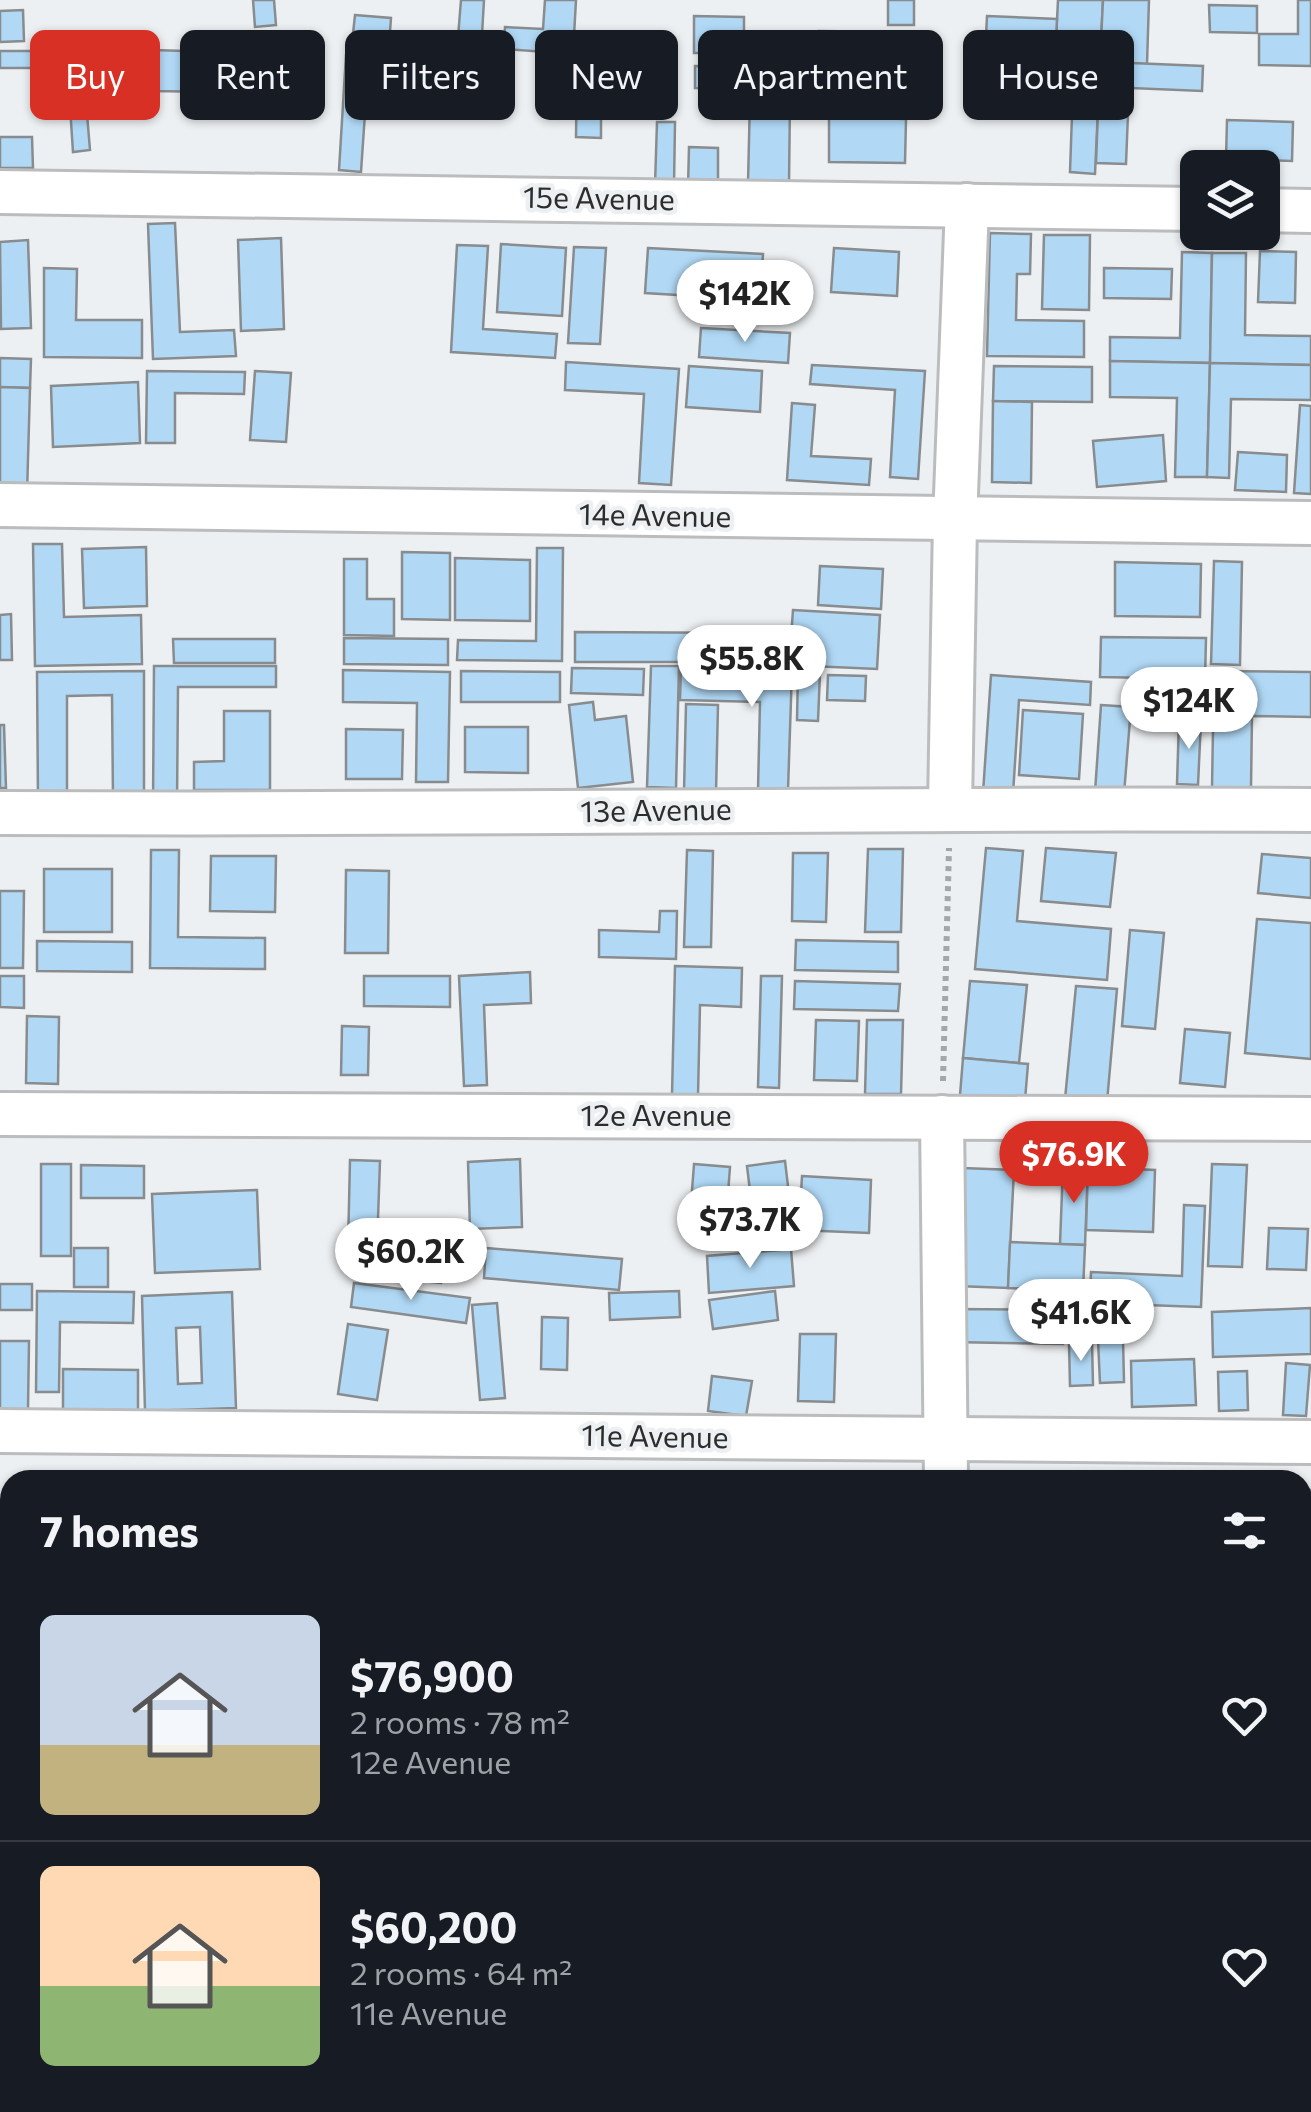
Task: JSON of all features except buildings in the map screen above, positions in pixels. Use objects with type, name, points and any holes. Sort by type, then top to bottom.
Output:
[{"type":"street","name":"15e Avenue","points":[[0,192],[1180,209]]},
{"type":"street","points":[[950,807],[954,521],[968,204]]},
{"type":"street","points":[[1280,210],[1311,211]]},
{"type":"street","name":"14e Avenue","points":[[0,505],[1311,524]]},
{"type":"street","name":"13e Avenue","points":[[0,813],[329,815],[950,807],[1311,810]]},
{"type":"street","name":"12e Avenue","points":[[0,1114],[1311,1118]]},
{"type":"street","points":[[942,1117],[945,1460]]},
{"type":"street","name":"11e Avenue","points":[[0,1431],[945,1460],[1311,1442]]},
{"type":"path","points":[[942,1117],[950,807]]}]
